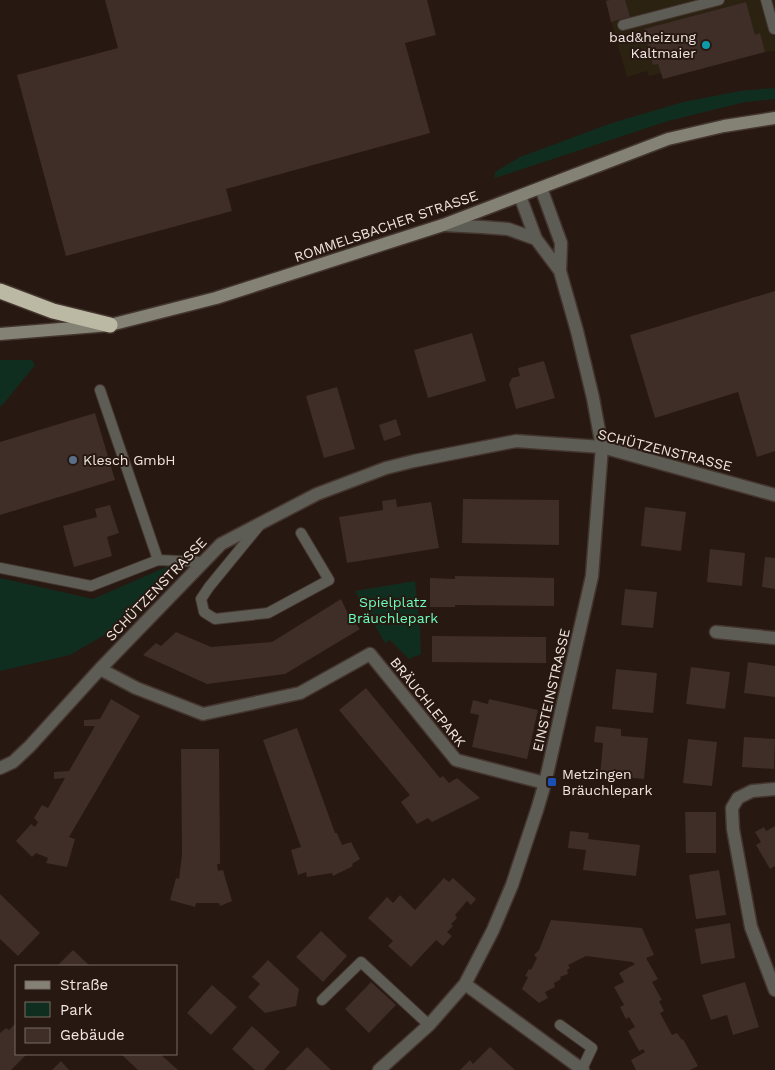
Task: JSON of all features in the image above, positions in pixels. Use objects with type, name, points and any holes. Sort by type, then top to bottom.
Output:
[{"type":"highway","points":[[0,291],[53,311],[110,325]]},
{"type":"main road","name":"ROMMELSBACHER STRASSE","points":[[0,334],[110,325],[216,298],[443,225],[668,139],[724,126],[775,118]]},
{"type":"street","name":"EINSTEINSTRASSE","points":[[379,1070],[429,1025],[465,984],[493,930],[512,885],[538,810],[592,576],[602,447],[593,398],[560,271],[561,243],[541,188]]},
{"type":"street","name":"EINSTEINSTRASSE","points":[[520,196],[536,239],[560,271]]},
{"type":"street","points":[[443,225],[508,230],[536,239]]},
{"type":"street","name":"SCHÜTZENSTRASSE","points":[[0,768],[12,762],[30,746],[100,669],[221,544],[317,494],[386,468],[516,441],[602,447],[775,495]]},
{"type":"street","points":[[716,632],[775,638]]},
{"type":"street","name":"BRÄUCHLEPARK","points":[[100,669],[136,688],[203,714],[300,693],[370,654],[456,760],[545,783]]},
{"type":"street","points":[[775,789],[752,791],[738,798],[732,808],[733,829],[750,927],[775,990]]},
{"type":"street","points":[[465,984],[582,1069]]},
{"type":"lane","points":[[623,25],[719,0]]},
{"type":"lane","points":[[766,0],[774,30]]},
{"type":"lane","points":[[100,390],[158,560]]},
{"type":"lane","points":[[262,522],[209,586],[201,599],[204,612],[215,619],[268,613],[329,580],[301,533]]},
{"type":"lane","points":[[0,568],[91,586],[158,560],[202,562]]},
{"type":"lane","points":[[322,1000],[361,962],[429,1025]]},
{"type":"lane","points":[[560,1025],[592,1048],[582,1069]]},
{"type":"shaded area","points":[[605,0],[775,0],[775,51],[663,79],[661,73],[649,76],[647,71],[627,77]]},
{"type":"green space","points":[[775,88],[775,99],[745,102],[668,121],[495,178],[495,172],[520,157],[612,123],[683,102],[740,91]]},
{"type":"green space","points":[[0,360],[32,360],[35,365],[0,407]]},
{"type":"green space","points":[[173,564],[127,622],[70,655],[0,671],[0,578],[93,599]]},
{"type":"green space","name":"Spielplatz Bräuchlepark","points":[[415,581],[421,654],[409,659],[390,640],[385,643],[355,591]]},
{"type":"building","points":[[105,0],[427,0],[436,35],[405,43],[430,133],[226,189],[232,211],[66,256],[17,75],[118,48]]},
{"type":"building","points":[[625,0],[630,17],[611,22],[606,1]]},
{"type":"building","name":"bad&heizung Kaltmaier","points":[[746,2],[755,35],[760,33],[765,52],[663,79],[658,64],[653,65],[644,29]]},
{"type":"building","points":[[775,291],[775,451],[757,457],[738,392],[655,418],[630,335]]},
{"type":"building","points":[[472,333],[486,381],[428,398],[414,350]]},
{"type":"building","points":[[544,361],[555,398],[516,409],[509,384],[512,378],[520,376],[518,368]]},
{"type":"building","points":[[337,387],[355,449],[324,458],[306,396]]},
{"type":"building","points":[[95,413],[115,480],[0,515],[0,442]]},
{"type":"building","points":[[396,419],[401,435],[384,441],[379,425]]},
{"type":"building","points":[[396,499],[397,507],[431,502],[439,548],[347,563],[339,517],[383,510],[382,501]]},
{"type":"building","points":[[463,499],[559,500],[559,545],[462,543]]},
{"type":"building","points":[[110,505],[119,533],[107,537],[112,556],[74,567],[63,526],[97,517],[95,509]]},
{"type":"building","points":[[645,507],[686,512],[681,551],[641,546]]},
{"type":"building","points":[[710,549],[745,553],[742,586],[707,582]]},
{"type":"building","points":[[765,557],[775,558],[775,589],[762,587]]},
{"type":"building","points":[[455,576],[554,578],[554,606],[455,605],[455,607],[430,607],[430,578],[455,579]]},
{"type":"building","points":[[625,589],[657,592],[653,628],[621,625]]},
{"type":"building","points":[[341,599],[348,614],[360,629],[285,674],[207,684],[143,655],[156,643],[161,646],[176,632],[211,647],[272,642]]},
{"type":"building","points":[[432,636],[546,637],[546,663],[432,662]]},
{"type":"building","points":[[748,662],[775,666],[775,697],[744,693]]},
{"type":"building","points":[[691,667],[730,672],[725,709],[686,704]]},
{"type":"building","points":[[616,669],[657,673],[653,713],[612,709]]},
{"type":"building","points":[[366,688],[440,778],[443,776],[449,783],[457,778],[480,798],[432,822],[428,818],[417,824],[401,802],[410,795],[339,710]]},
{"type":"building","points":[[111,699],[140,716],[69,837],[75,839],[67,867],[46,863],[48,858],[36,853],[32,857],[16,841],[31,824],[35,827],[38,822],[34,818],[42,805],[48,808],[65,778],[54,779],[54,772],[69,771],[95,726],[84,726],[84,720],[100,719]]},
{"type":"building","points":[[489,699],[538,710],[527,759],[472,747],[479,715],[470,713],[473,700],[488,704]]},
{"type":"building","points":[[596,726],[621,729],[621,736],[648,738],[644,779],[600,775],[603,743],[594,742]]},
{"type":"building","points":[[297,728],[335,833],[337,833],[342,845],[351,842],[360,859],[352,864],[353,866],[333,876],[332,873],[307,877],[306,872],[298,875],[291,850],[301,847],[263,740]]},
{"type":"building","points":[[744,737],[775,739],[774,769],[742,767]]},
{"type":"building","points":[[688,739],[717,742],[712,786],[683,783]]},
{"type":"building","points":[[181,749],[219,749],[220,864],[217,864],[218,871],[223,870],[232,901],[220,906],[219,903],[196,903],[195,907],[170,900],[176,878],[179,879],[182,855]]},
{"type":"building","points":[[685,812],[716,812],[716,853],[686,853]]},
{"type":"building","points":[[775,826],[775,866],[770,869],[756,845],[761,842],[755,832],[764,827],[766,831]]},
{"type":"building","points":[[570,831],[589,833],[588,839],[640,845],[636,876],[583,870],[586,850],[568,848]]},
{"type":"building","points":[[719,870],[726,915],[696,919],[689,875]]},
{"type":"building","points":[[444,878],[449,882],[453,878],[476,899],[471,905],[467,901],[455,915],[457,918],[447,932],[452,936],[443,946],[436,940],[411,967],[388,946],[393,941],[368,918],[387,897],[393,903],[400,895],[415,910]]},
{"type":"building","points":[[0,894],[40,933],[18,956],[0,939]]},
{"type":"building","points":[[551,920],[642,928],[654,955],[646,958],[658,979],[652,982],[662,1000],[659,1001],[664,1011],[660,1013],[672,1035],[677,1033],[683,1039],[698,1066],[690,1070],[636,1070],[631,1060],[645,1052],[643,1049],[639,1051],[628,1031],[635,1027],[629,1017],[626,1019],[620,1007],[624,1005],[614,987],[624,982],[619,973],[635,964],[632,962],[586,956],[568,965],[570,968],[567,970],[568,974],[560,977],[561,979],[554,983],[555,987],[545,992],[548,998],[539,1003],[522,989],[528,977],[525,976],[529,969],[531,970],[537,958],[534,955],[539,950]]},
{"type":"building","points":[[730,923],[735,958],[701,964],[695,929]]},
{"type":"building","points":[[321,931],[347,956],[323,982],[296,957]]},
{"type":"building","points":[[73,950],[89,965],[58,965]]},
{"type":"building","points":[[268,960],[299,989],[296,1006],[265,1013],[248,997],[260,984],[252,977]]},
{"type":"building","points":[[371,982],[396,1005],[369,1033],[345,1009]]},
{"type":"building","points":[[745,982],[759,1027],[733,1035],[727,1015],[711,1020],[702,995]]},
{"type":"building","points":[[212,985],[237,1007],[211,1035],[187,1013]]},
{"type":"building","points":[[15,1024],[15,1055],[26,1055],[11,1070],[0,1070],[0,1033],[6,1028],[9,1030]]},
{"type":"building","points":[[252,1026],[280,1052],[264,1070],[255,1070],[232,1049]]},
{"type":"building","points":[[307,1047],[331,1070],[285,1070]]},
{"type":"building","points":[[490,1047],[515,1070],[460,1070],[470,1060],[473,1064]]},
{"type":"building","points":[[122,1055],[161,1055],[178,1070],[138,1070]]},
{"type":"building","points":[[61,1061],[69,1070],[52,1070]]},
{"type":"place","name":"bad&heizung Kaltmaier","points":[[706,45]]},
{"type":"place","name":"Klesch GmbH","points":[[73,460]]},
{"type":"place","name":"Metzingen Bräuchlepark","points":[[552,782]]}]
